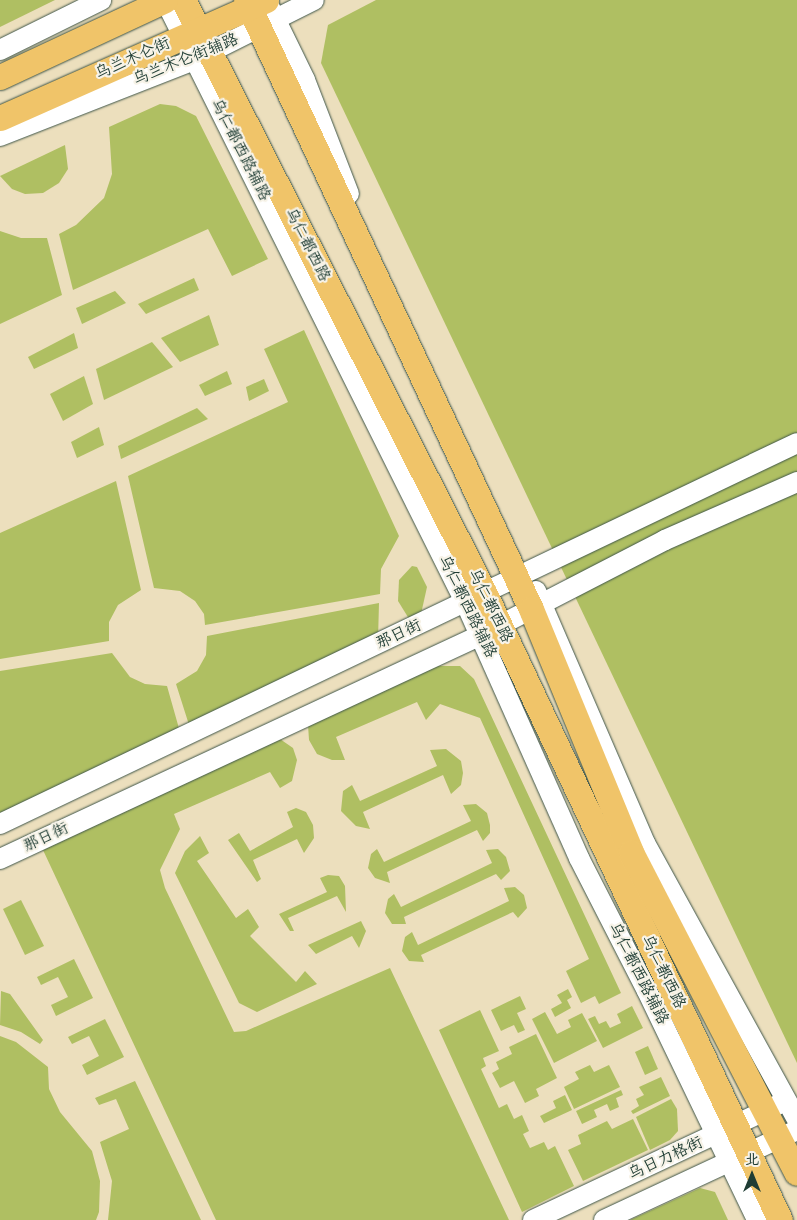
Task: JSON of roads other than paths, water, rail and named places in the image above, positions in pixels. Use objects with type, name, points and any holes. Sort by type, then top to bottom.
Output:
[{"type":"main road","points":[[0,77],[165,0]]},
{"type":"main road","name":"乌仁都西路","points":[[183,0],[190,34],[476,599],[726,1130],[740,1157],[780,1220]]},
{"type":"main road","name":"乌仁都西路","points":[[260,10],[536,607],[630,852],[784,1102],[792,1130],[797,1173]]},
{"type":"main road","name":"乌兰木仑街","points":[[0,118],[190,34],[260,10]]},
{"type":"street","points":[[0,50],[101,0]]},
{"type":"street","points":[[165,0],[190,34]]},
{"type":"street","name":"乌兰木仑街辅路","points":[[0,136],[202,56],[260,10],[314,0]]},
{"type":"street","name":"那日街","points":[[0,824],[476,599],[797,443]]},
{"type":"street","name":"那日街","points":[[0,859],[490,630],[665,540],[797,482]]},
{"type":"street","name":"乌日力格街","points":[[534,1220],[784,1102]]},
{"type":"street","name":"乌日力格街","points":[[604,1220],[740,1157],[792,1130]]},
{"type":"street","points":[[740,1157],[757,1220]]}]
